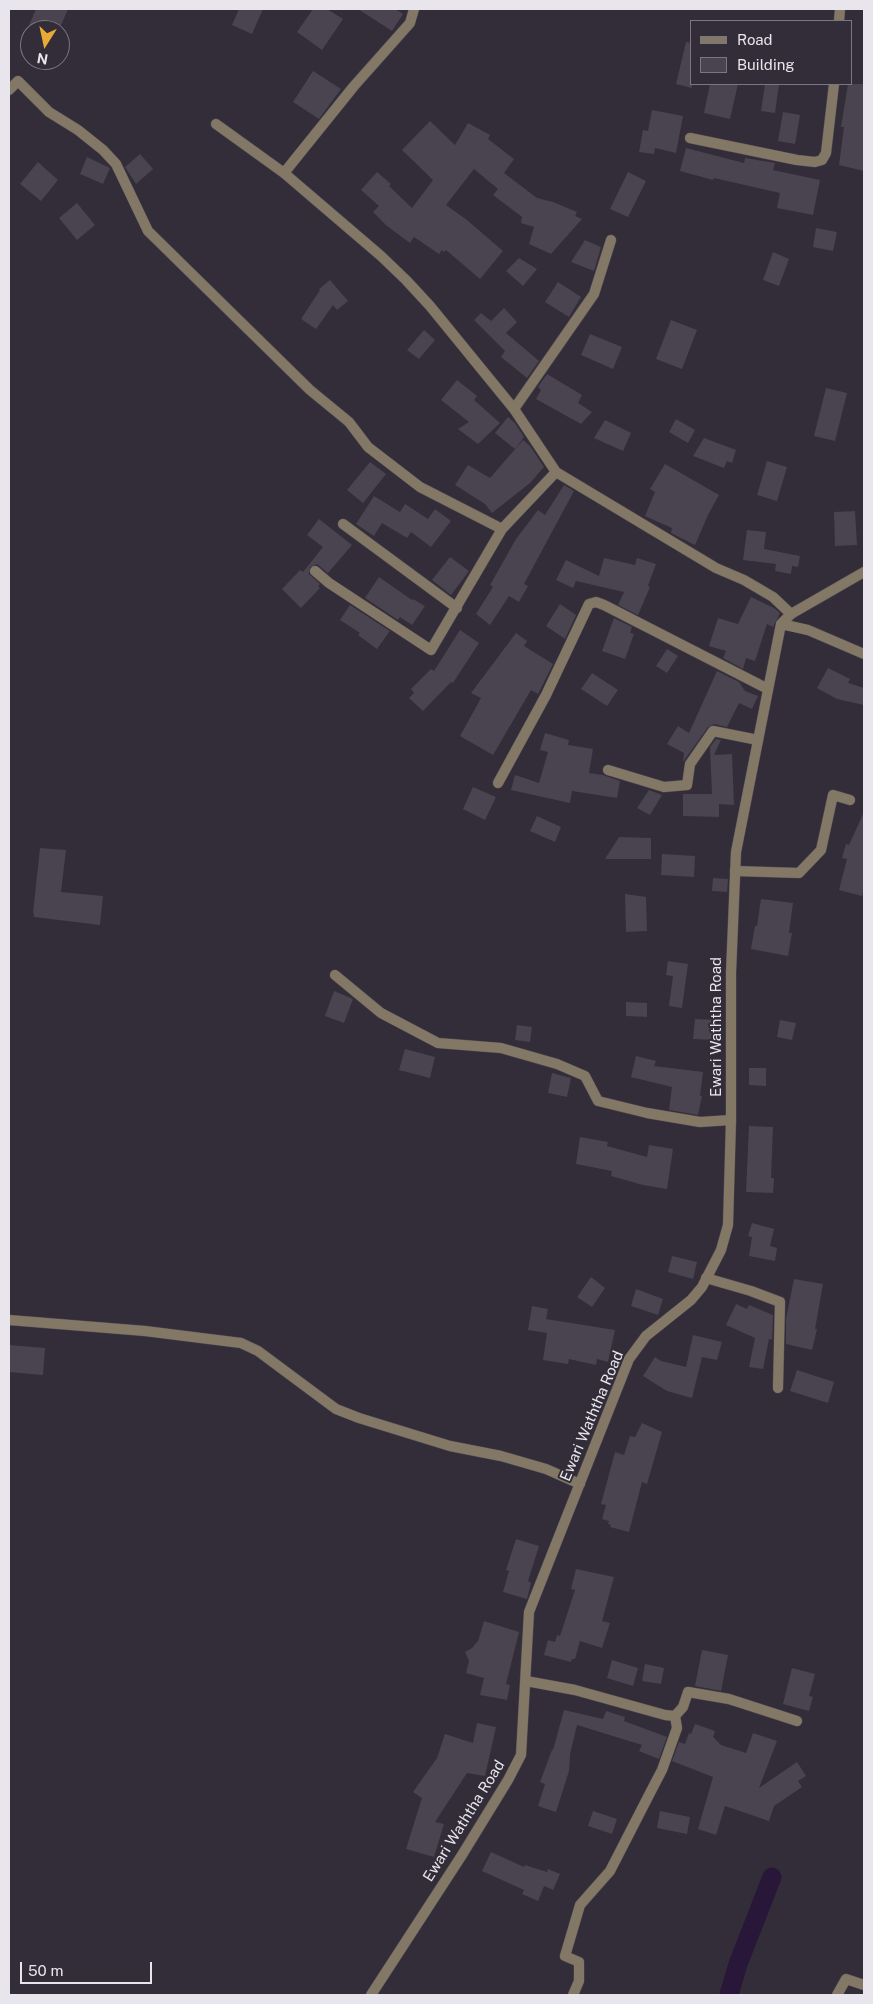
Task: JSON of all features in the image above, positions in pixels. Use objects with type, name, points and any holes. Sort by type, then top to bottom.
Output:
[{"type":"street","points":[[284,173],[354,86],[410,23],[414,9]]},
{"type":"street","points":[[9,90],[18,81],[49,112],[78,130],[103,150],[116,164],[148,231],[310,390],[349,422],[368,447],[420,488],[502,529]]},
{"type":"street","points":[[690,138],[797,160],[815,162],[822,160],[826,153],[834,85]]},
{"type":"street","points":[[216,124],[284,173],[381,256],[406,280],[430,306],[514,409],[556,472],[716,568],[744,580],[773,597],[791,614]]},
{"type":"street","points":[[514,409],[594,294],[611,240]]},
{"type":"street","points":[[315,572],[328,583],[431,650],[502,529],[556,472]]},
{"type":"street","points":[[343,524],[457,608]]},
{"type":"street","points":[[781,624],[791,614],[864,572]]},
{"type":"street","points":[[498,783],[546,696],[589,604],[596,602],[604,605],[768,689]]},
{"type":"street","points":[[781,624],[808,630],[864,654]]},
{"type":"street","name":"Ewari Waththa Road","points":[[371,1995],[467,1847],[521,1755],[529,1612],[628,1360],[646,1336],[691,1300],[702,1287],[720,1250],[728,1224],[731,1120],[731,973],[736,852],[781,624]]},
{"type":"street","points":[[608,770],[664,787],[687,785],[690,764],[713,731],[758,740]]},
{"type":"street","points":[[735,871],[799,873],[821,850],[833,795],[850,800]]},
{"type":"street","points":[[335,975],[381,1013],[438,1043],[501,1048],[557,1064],[585,1076],[598,1101],[647,1113],[700,1122],[731,1120]]},
{"type":"street","points":[[706,1278],[751,1291],[780,1302],[778,1388]]},
{"type":"street","points":[[9,1320],[145,1330],[241,1343],[258,1350],[336,1409],[450,1446],[502,1456],[546,1469],[580,1484]]},
{"type":"street","points":[[526,1681],[575,1690],[665,1715],[675,1716]]},
{"type":"street","points":[[573,1995],[579,1981],[579,1962],[565,1956],[580,1905],[610,1871],[662,1770],[677,1728],[675,1716],[682,1707],[688,1692],[729,1699],[798,1721]]},
{"type":"street","points":[[837,1995],[846,1979],[864,1985]]},
{"type":"building","points":[[36,9],[68,9],[63,20],[31,20]]},
{"type":"building","points":[[239,9],[263,9],[252,34],[232,25]]},
{"type":"building","points":[[313,9],[327,9],[343,19],[322,50],[297,32]]},
{"type":"building","points":[[358,9],[395,9],[403,14],[392,31]]},
{"type":"building","points":[[686,42],[690,43],[690,85],[692,85],[692,88],[676,84]]},
{"type":"building","points":[[313,71],[341,89],[319,119],[293,102]]},
{"type":"building","points":[[864,84],[864,171],[839,165],[844,127],[841,127],[848,85]]},
{"type":"building","points":[[710,85],[738,85],[730,119],[704,113]]},
{"type":"building","points":[[765,85],[779,85],[775,113],[761,111]]},
{"type":"building","points":[[652,110],[683,116],[676,153],[655,148],[654,154],[639,152],[643,130],[648,131]]},
{"type":"building","points":[[783,112],[800,115],[795,144],[778,141]]},
{"type":"building","points":[[430,121],[455,145],[468,123],[490,135],[488,139],[514,159],[504,173],[537,198],[553,202],[577,212],[575,216],[582,219],[551,254],[529,244],[534,227],[521,223],[522,217],[493,195],[498,189],[474,169],[446,205],[467,220],[503,251],[480,279],[446,250],[444,252],[442,250],[439,254],[414,237],[410,243],[387,226],[373,212],[379,206],[361,190],[377,172],[391,184],[389,186],[412,208],[433,180],[402,150]]},
{"type":"building","points":[[686,148],[744,163],[745,158],[775,163],[773,170],[820,180],[813,215],[777,208],[780,193],[714,178],[713,180],[680,171]]},
{"type":"building","points":[[140,154],[153,169],[136,184],[125,167]]},
{"type":"building","points":[[87,157],[110,168],[103,184],[80,174]]},
{"type":"building","points":[[38,162],[58,180],[41,201],[20,184]]},
{"type":"building","points":[[628,172],[646,181],[628,217],[610,209]]},
{"type":"building","points":[[77,203],[95,225],[77,240],[59,218]]},
{"type":"building","points":[[816,228],[837,232],[833,251],[813,247]]},
{"type":"building","points":[[585,240],[601,247],[594,271],[571,262]]},
{"type":"building","points":[[773,252],[789,259],[779,286],[763,280]]},
{"type":"building","points":[[519,258],[537,269],[523,286],[506,271]]},
{"type":"building","points":[[330,280],[348,301],[337,310],[333,305],[316,329],[301,319],[319,289]]},
{"type":"building","points":[[558,282],[581,297],[569,317],[545,302]]},
{"type":"building","points":[[504,308],[517,322],[506,333],[539,361],[527,378],[501,357],[505,351],[474,320],[481,313],[491,321]]},
{"type":"building","points":[[671,320],[697,330],[682,369],[656,359]]},
{"type":"building","points":[[424,330],[435,340],[419,359],[407,350]]},
{"type":"building","points":[[590,334],[622,347],[613,369],[581,355]]},
{"type":"building","points":[[547,374],[582,395],[578,403],[592,412],[581,424],[536,399],[541,390],[538,387]]},
{"type":"building","points":[[457,380],[477,396],[474,400],[500,423],[478,444],[458,429],[469,422],[441,400]]},
{"type":"building","points":[[826,388],[847,393],[835,441],[814,436]]},
{"type":"building","points":[[508,417],[515,423],[524,437],[515,449],[495,433]]},
{"type":"building","points":[[676,419],[695,430],[688,443],[669,432]]},
{"type":"building","points":[[605,420],[631,433],[623,451],[594,438]]},
{"type":"building","points":[[704,438],[736,450],[732,463],[727,461],[724,468],[693,456]]},
{"type":"building","points":[[523,440],[530,446],[544,467],[530,483],[492,513],[485,504],[455,485],[468,465],[490,478]]},
{"type":"building","points":[[767,461],[787,467],[777,501],[757,495]]},
{"type":"building","points":[[370,462],[386,474],[363,503],[347,490]]},
{"type":"building","points":[[665,464],[719,495],[695,545],[671,533],[672,528],[645,516],[655,492],[650,489]]},
{"type":"building","points":[[564,485],[574,491],[524,584],[528,586],[519,602],[509,596],[490,625],[476,614],[493,587],[490,585],[516,539],[538,510],[545,515]]},
{"type":"building","points":[[374,496],[400,512],[405,504],[428,519],[435,509],[451,521],[431,547],[411,532],[407,538],[382,523],[374,536],[356,524]]},
{"type":"building","points":[[855,511],[857,545],[835,546],[834,512]]},
{"type":"building","points":[[319,519],[352,545],[328,573],[317,564],[310,567],[309,574],[320,584],[318,586],[320,588],[301,608],[282,589],[300,570],[303,572],[323,547],[307,535]]},
{"type":"building","points":[[747,530],[766,532],[764,549],[800,556],[798,567],[792,566],[791,574],[775,571],[776,564],[743,560]]},
{"type":"building","points":[[450,557],[469,571],[451,595],[432,580]]},
{"type":"building","points":[[604,558],[635,565],[637,558],[656,564],[648,586],[650,587],[638,615],[618,605],[624,592],[576,581],[573,588],[556,580],[566,560],[599,576]]},
{"type":"building","points":[[379,577],[412,600],[425,606],[412,625],[400,617],[398,620],[365,598]]},
{"type":"building","points":[[751,597],[780,613],[773,627],[767,624],[755,661],[746,658],[743,669],[723,658],[726,651],[709,646],[718,618],[738,624]]},
{"type":"building","points":[[560,604],[576,615],[565,639],[546,626]]},
{"type":"building","points":[[350,605],[390,631],[377,649],[358,635],[360,633],[340,620]]},
{"type":"building","points":[[614,618],[632,627],[630,633],[634,634],[625,659],[602,651]]},
{"type":"building","points":[[460,630],[479,643],[453,683],[451,682],[423,711],[409,698],[414,693],[411,689],[431,669],[434,671]]},
{"type":"building","points":[[516,633],[527,641],[524,646],[553,664],[538,694],[531,690],[493,755],[460,736],[481,698],[471,693]]},
{"type":"building","points":[[667,649],[678,656],[667,673],[656,666]]},
{"type":"building","points":[[828,668],[850,679],[848,683],[864,688],[864,705],[837,699],[817,688]]},
{"type":"building","points":[[717,671],[739,682],[745,691],[758,696],[752,709],[739,703],[727,727],[714,724],[708,727],[683,762],[684,753],[667,744],[678,726],[689,733]]},
{"type":"building","points":[[592,673],[618,690],[607,706],[581,689]]},
{"type":"building","points":[[545,733],[569,740],[568,745],[593,749],[589,773],[603,775],[620,781],[617,798],[572,791],[570,803],[511,790],[515,775],[539,783],[548,752],[540,750]]},
{"type":"building","points":[[716,739],[721,740],[714,755],[732,754],[734,805],[719,804],[719,817],[683,816],[683,794],[712,794],[710,747]]},
{"type":"building","points":[[473,787],[496,797],[485,820],[463,809]]},
{"type":"building","points":[[649,790],[662,795],[650,815],[637,808]]},
{"type":"building","points":[[864,812],[864,888],[862,896],[839,890],[847,859],[842,858],[846,844],[849,845]]},
{"type":"building","points":[[537,816],[561,827],[555,842],[530,831]]},
{"type":"building","points":[[619,837],[651,838],[651,859],[605,859]]},
{"type":"building","points":[[40,848],[66,850],[61,892],[103,896],[100,925],[34,917]]},
{"type":"building","points":[[662,854],[695,856],[694,877],[661,875]]},
{"type":"building","points":[[713,878],[728,879],[727,892],[712,891]]},
{"type":"building","points":[[625,894],[646,897],[647,931],[626,932]]},
{"type":"building","points":[[761,899],[793,903],[789,933],[792,933],[788,956],[751,949]]},
{"type":"building","points":[[668,961],[688,964],[682,1008],[669,1006],[673,976],[666,975]]},
{"type":"building","points":[[334,991],[353,999],[344,1023],[325,1016]]},
{"type":"building","points":[[626,1002],[647,1003],[647,1017],[626,1016]]},
{"type":"building","points":[[695,1019],[718,1020],[717,1040],[693,1039]]},
{"type":"building","points":[[780,1020],[796,1023],[792,1040],[777,1037]]},
{"type":"building","points":[[517,1025],[532,1027],[530,1042],[515,1040]]},
{"type":"building","points":[[405,1049],[435,1057],[430,1078],[399,1070]]},
{"type":"building","points":[[636,1056],[656,1061],[654,1066],[703,1072],[700,1096],[702,1096],[698,1115],[669,1110],[672,1087],[631,1077]]},
{"type":"building","points":[[749,1068],[766,1068],[766,1086],[749,1085]]},
{"type":"building","points":[[552,1073],[571,1078],[567,1097],[548,1093]]},
{"type":"building","points":[[749,1126],[773,1127],[771,1178],[774,1178],[773,1193],[746,1192]]},
{"type":"building","points":[[580,1137],[608,1142],[607,1146],[647,1157],[649,1145],[673,1149],[667,1189],[643,1185],[611,1176],[612,1171],[576,1164]]},
{"type":"building","points":[[752,1223],[774,1229],[770,1246],[777,1248],[775,1261],[749,1256],[752,1237],[748,1236]]},
{"type":"building","points":[[672,1256],[697,1262],[693,1279],[668,1272]]},
{"type":"building","points":[[591,1277],[605,1288],[592,1307],[577,1297]]},
{"type":"building","points":[[794,1279],[823,1284],[812,1350],[786,1344],[786,1319]]},
{"type":"building","points":[[636,1289],[663,1299],[658,1315],[631,1306]]},
{"type":"building","points":[[736,1304],[747,1309],[749,1305],[773,1315],[772,1340],[769,1339],[763,1369],[749,1367],[755,1338],[726,1325]]},
{"type":"building","points":[[532,1306],[548,1309],[546,1319],[615,1330],[608,1362],[597,1359],[596,1365],[569,1359],[568,1364],[543,1360],[547,1333],[528,1330]]},
{"type":"building","points":[[693,1335],[722,1342],[717,1360],[702,1357],[692,1398],[667,1391],[643,1376],[655,1357],[661,1361],[686,1367]]},
{"type":"building","points":[[9,1345],[45,1348],[43,1375],[9,1372]]},
{"type":"building","points":[[797,1370],[834,1382],[828,1403],[790,1391]]},
{"type":"building","points":[[642,1423],[662,1432],[647,1484],[642,1482],[629,1532],[610,1527],[609,1521],[602,1519],[606,1505],[601,1504],[615,1452],[624,1455],[630,1436],[635,1437]]},
{"type":"building","points":[[516,1539],[539,1546],[528,1581],[531,1583],[527,1599],[503,1592],[509,1571],[506,1570]]},
{"type":"building","points":[[576,1569],[614,1577],[602,1621],[610,1623],[602,1648],[580,1641],[575,1659],[572,1659],[571,1662],[544,1655],[548,1640],[555,1642],[557,1635],[560,1636],[575,1590],[571,1589]]},
{"type":"building","points":[[484,1621],[519,1632],[506,1684],[510,1685],[507,1700],[480,1695],[484,1678],[466,1673],[469,1661],[465,1652],[478,1641]]},
{"type":"building","points":[[702,1650],[728,1655],[721,1691],[695,1686]]},
{"type":"building","points":[[612,1660],[638,1668],[633,1686],[607,1678]]},
{"type":"building","points":[[645,1664],[664,1668],[661,1684],[642,1681]]},
{"type":"building","points":[[792,1668],[815,1674],[809,1696],[813,1697],[809,1711],[783,1704]]},
{"type":"building","points":[[564,1710],[603,1719],[606,1711],[625,1717],[624,1721],[667,1737],[659,1759],[639,1751],[642,1745],[577,1725],[570,1754],[569,1771],[556,1812],[538,1806],[545,1784],[540,1782],[553,1750]]},
{"type":"building","points":[[477,1723],[496,1727],[485,1776],[467,1773],[435,1822],[444,1824],[434,1857],[406,1849],[422,1798],[413,1792],[437,1758],[445,1734],[473,1743]]},
{"type":"building","points":[[695,1724],[715,1731],[713,1737],[721,1745],[746,1753],[753,1733],[777,1741],[759,1788],[797,1762],[806,1776],[798,1781],[802,1787],[774,1806],[769,1821],[725,1806],[716,1835],[698,1829],[713,1777],[672,1761],[679,1742],[685,1744]]},
{"type":"building","points":[[593,1811],[617,1819],[612,1834],[588,1826]]},
{"type":"building","points":[[660,1811],[690,1817],[687,1834],[657,1828]]},
{"type":"building","points":[[491,1852],[524,1867],[525,1865],[547,1872],[548,1869],[560,1874],[553,1890],[544,1886],[538,1901],[522,1894],[524,1890],[482,1871]]},
{"type":"waterway","points":[[729,1995],[738,1964],[772,1877]]}]
